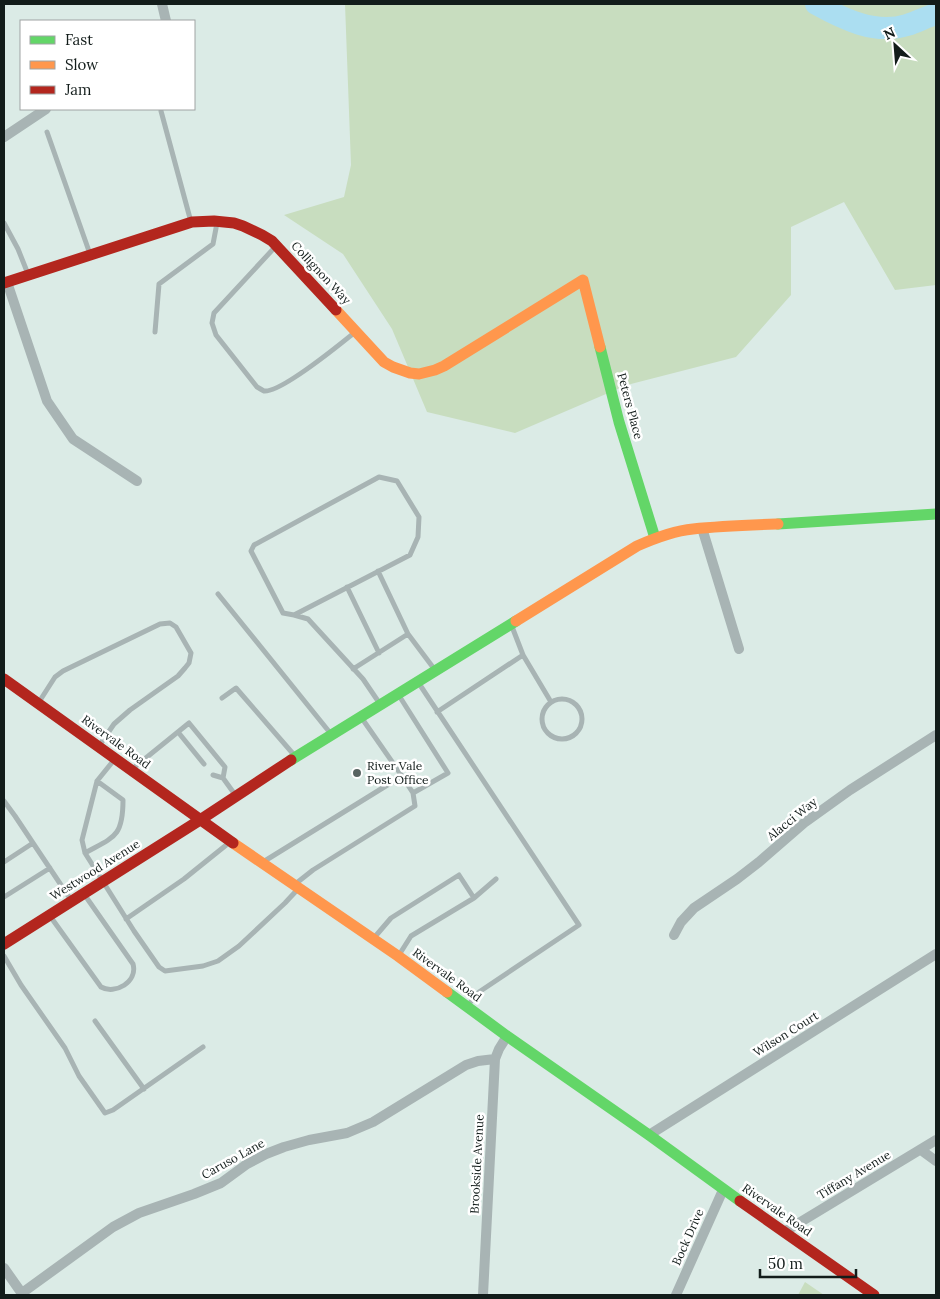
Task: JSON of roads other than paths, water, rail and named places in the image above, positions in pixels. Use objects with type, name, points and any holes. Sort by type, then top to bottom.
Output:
[{"type":"street","points":[[162,4],[166,20]]},
{"type":"street","points":[[4,137],[44,110]]},
{"type":"street","name":"Collignon Way","points":[[137,481],[73,439],[47,400],[6,282],[192,222],[218,220],[242,225],[257,231],[277,246],[384,362],[396,370],[409,374],[422,374],[446,365],[583,280]]},
{"type":"street","name":"Peters Place","points":[[583,280],[619,422],[655,538]]},
{"type":"street","name":"Westwood Avenue","points":[[4,944],[200,820],[295,757],[637,546],[655,538],[702,528],[936,514]]},
{"type":"street","points":[[702,528],[739,650]]},
{"type":"street","name":"Rivervale Road","points":[[4,679],[231,842],[398,956],[723,1190],[874,1295]]},
{"type":"street","name":"Alacci Way","points":[[674,935],[681,922],[694,908],[759,862],[804,823],[850,790],[936,736]]},
{"type":"street","name":"Wilson Court","points":[[649,1135],[936,954]]},
{"type":"street","name":"Brookside Avenue","points":[[482,1295],[494,1059],[507,1036]]},
{"type":"street","name":"Caruso Lane","points":[[22,1294],[113,1227],[139,1213],[221,1183],[247,1164],[266,1154],[310,1140],[347,1133],[373,1122],[466,1065],[494,1059]]},
{"type":"street","name":"Tiffany Avenue","points":[[784,1232],[936,1140]]},
{"type":"street","points":[[921,1150],[936,1161]]},
{"type":"street","name":"Bock Drive","points":[[676,1295],[723,1190]]},
{"type":"street","points":[[4,1268],[22,1294]]},
{"type":"lane","points":[[161,111],[192,222]]},
{"type":"lane","points":[[47,132],[90,255]]},
{"type":"lane","points":[[155,332],[159,284],[213,244],[218,220]]},
{"type":"lane","points":[[4,222],[18,249],[28,275]]},
{"type":"lane","points":[[277,246],[214,314],[212,324],[216,335],[257,387],[265,391],[274,389],[308,369],[355,331]]},
{"type":"lane","points":[[294,614],[410,555],[418,537],[419,518],[398,481],[379,477],[262,540],[254,545],[251,551],[283,613],[294,614],[308,619],[363,680],[380,704]]},
{"type":"lane","points":[[378,570],[408,634],[435,671]]},
{"type":"lane","points":[[347,587],[379,653]]},
{"type":"lane","points":[[218,594],[331,735]]},
{"type":"lane","points":[[38,703],[55,677],[63,671],[160,624],[170,623],[176,627],[191,654],[189,663],[178,676],[130,710],[114,724],[98,747]]},
{"type":"lane","points":[[511,624],[522,655],[551,702]]},
{"type":"lane","points":[[353,669],[408,634]]},
{"type":"lane","points":[[438,712],[522,655]]},
{"type":"lane","points":[[418,682],[579,925],[479,992],[467,1007]]},
{"type":"lane","points":[[222,698],[236,688],[295,757]]},
{"type":"lane","points":[[398,694],[448,773],[413,793]]},
{"type":"lane","points":[[564,699],[576,705],[580,711],[582,717],[581,724],[573,735],[560,739],[554,737],[545,729],[542,718],[543,712],[551,702],[564,699]]},
{"type":"lane","points":[[115,759],[97,781],[82,840],[85,854],[159,967],[165,971],[204,966],[218,961],[239,946],[285,903],[296,887],[314,870],[415,806],[413,793],[361,716]]},
{"type":"lane","points":[[131,770],[189,723],[225,767],[223,778]]},
{"type":"lane","points":[[178,732],[204,764]]},
{"type":"lane","points":[[213,775],[223,778],[236,796]]},
{"type":"lane","points":[[261,863],[402,776]]},
{"type":"lane","points":[[85,854],[114,836],[121,826],[122,820],[123,800],[97,781]]},
{"type":"lane","points":[[4,801],[72,901]]},
{"type":"lane","points":[[126,919],[184,879],[231,842]]},
{"type":"lane","points":[[4,862],[33,844]]},
{"type":"lane","points":[[4,897],[50,868]]},
{"type":"lane","points":[[373,940],[391,918],[459,875],[474,898]]},
{"type":"lane","points":[[398,956],[411,936],[474,898],[496,879]]},
{"type":"lane","points":[[49,915],[100,987],[106,990],[120,988],[133,975],[133,964],[84,894]]},
{"type":"lane","points":[[4,956],[21,985],[65,1048],[79,1076],[105,1113],[113,1110],[203,1047]]},
{"type":"lane","points":[[94,1021],[144,1088]]},
{"type":"waterway","points":[[816,4],[848,20],[871,27],[895,28],[936,14]]},
{"type":"place","name":"River Vale Post Office","points":[[357,773]]}]
